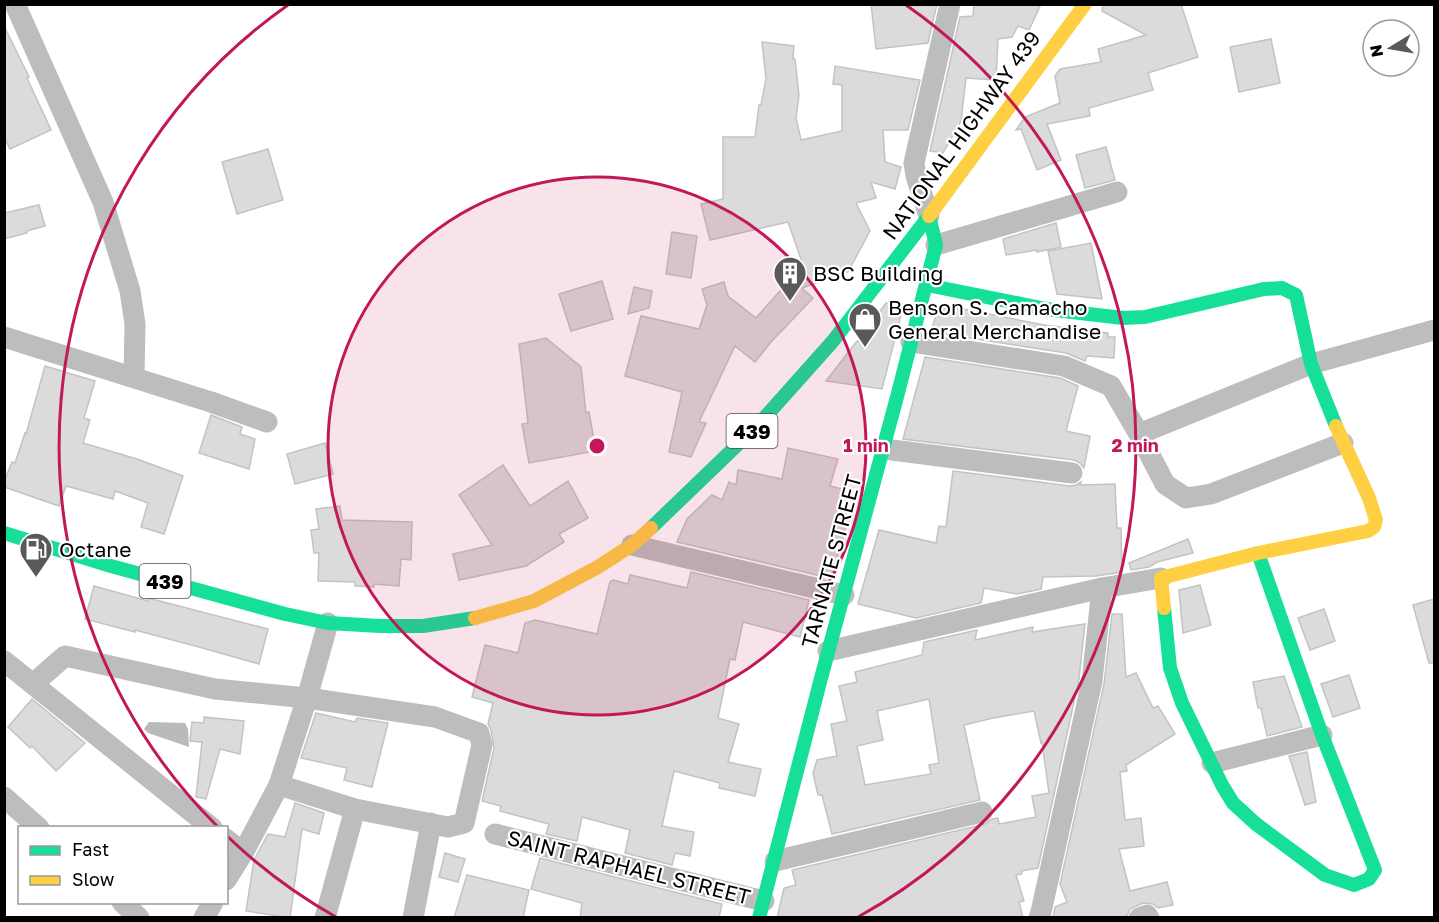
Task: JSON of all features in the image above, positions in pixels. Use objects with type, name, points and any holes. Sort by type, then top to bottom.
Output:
[{"type":"street","points":[[15,4],[103,202],[130,291],[135,324],[134,377]]},
{"type":"street","points":[[929,216],[914,163],[950,4]]},
{"type":"street","name":"NATIONAL HIGHWAY 439","points":[[4,533],[111,566],[285,614],[328,622],[380,626],[423,626],[478,616],[534,601],[598,567],[632,545],[758,425],[833,341],[929,216],[1085,4]]},
{"type":"street","points":[[936,245],[1117,192]]},
{"type":"street","name":"TARNATE STREET","points":[[761,909],[927,285],[936,245],[929,216]]},
{"type":"street","points":[[828,651],[1102,588],[1161,578],[1258,553],[1368,531],[1374,527],[1376,520],[1369,498],[1343,443],[1311,364],[1296,295],[1282,288],[1264,289],[1145,317],[1123,318],[1046,309],[927,285]]},
{"type":"street","points":[[1139,434],[1311,364],[1434,330]]},
{"type":"street","points":[[4,337],[134,377],[267,422]]},
{"type":"street","points":[[911,342],[1064,366],[1111,386],[1165,484],[1186,498],[1211,494],[1343,443]]},
{"type":"street","points":[[884,449],[1072,473]]},
{"type":"street","points":[[632,545],[844,595]]},
{"type":"street","points":[[1161,578],[1170,668],[1182,703],[1233,803],[1256,824],[1325,875],[1354,885],[1369,879],[1375,870],[1322,735],[1258,553]]},
{"type":"street","points":[[1039,918],[1092,681],[1102,588]]},
{"type":"street","points":[[228,877],[279,785],[308,698],[328,622]]},
{"type":"street","points":[[33,684],[65,656],[215,689],[308,698],[435,717],[479,733],[482,745],[464,823],[448,827],[356,809],[279,785]]},
{"type":"street","points":[[4,661],[210,826]]},
{"type":"street","points":[[1212,763],[1322,735]]},
{"type":"street","points":[[4,797],[37,826]]},
{"type":"street","points":[[325,918],[356,809]]},
{"type":"street","points":[[775,861],[982,812]]},
{"type":"street","points":[[413,918],[431,823]]},
{"type":"street","name":"SAINT RAPHAEL STREET","points":[[495,834],[761,909]]},
{"type":"street","points":[[228,841],[243,853]]},
{"type":"street","points":[[123,904],[139,918]]},
{"type":"street","points":[[204,918],[212,904]]},
{"type":"street","points":[[1139,918],[1147,915],[1149,918]]},
{"type":"shaded area","points":[[149,722],[185,723],[188,729],[189,747],[148,733],[144,729]]},
{"type":"building","points":[[871,4],[937,4],[928,43],[876,49]]},
{"type":"building","points":[[974,4],[1041,4],[1029,30],[1018,26],[1012,37],[998,39],[996,80],[966,78],[961,121],[943,153],[930,151],[960,17],[973,16]]},
{"type":"building","points":[[1103,4],[1181,4],[1198,57],[1148,73],[1153,90],[1089,108],[1090,116],[1047,124],[1061,160],[1037,170],[1021,129],[1016,130],[1025,117],[1060,103],[1055,76],[1060,69],[1101,62],[1098,49],[1146,35],[1102,11]]},
{"type":"building","points":[[4,26],[51,130],[10,149],[4,137]]},
{"type":"building","points":[[1271,39],[1280,83],[1239,92],[1230,47]]},
{"type":"building","points":[[762,42],[794,46],[793,59],[795,59],[799,95],[796,118],[801,140],[842,131],[842,85],[833,84],[835,66],[920,80],[908,130],[883,130],[885,162],[901,167],[895,189],[871,182],[876,198],[856,203],[870,231],[848,272],[802,288],[813,298],[755,362],[735,346],[699,422],[706,423],[691,457],[669,452],[682,392],[625,376],[641,316],[699,329],[707,305],[702,289],[724,282],[728,296],[756,318],[803,265],[788,222],[710,240],[701,204],[723,199],[723,137],[755,137],[759,105],[761,105],[766,79]]},
{"type":"building","points":[[1106,147],[1115,180],[1085,188],[1076,155]]},
{"type":"building","points":[[268,149],[283,200],[237,214],[222,162]]},
{"type":"building","points":[[39,205],[45,226],[4,239],[4,213]]},
{"type":"building","points":[[1056,223],[1061,247],[1006,255],[1003,239]]},
{"type":"building","points":[[672,232],[697,236],[691,278],[666,274]]},
{"type":"building","points":[[1091,243],[1102,299],[1057,294],[1048,251]]},
{"type":"building","points":[[602,281],[613,319],[571,331],[559,294]]},
{"type":"building","points":[[634,287],[652,291],[649,308],[628,314]]},
{"type":"building","points":[[886,303],[903,307],[882,389],[826,381],[857,341],[863,342],[867,328]]},
{"type":"building","points":[[938,307],[953,310],[953,307],[1044,325],[1108,333],[1108,337],[1115,337],[1114,358],[1087,356],[1085,361],[1066,353],[931,332]]},
{"type":"building","points":[[546,338],[581,367],[586,413],[589,412],[596,451],[529,463],[522,424],[528,423],[519,344]]},
{"type":"building","points":[[925,357],[1060,378],[1078,386],[1066,431],[1090,436],[1084,468],[1074,460],[903,439]]},
{"type":"building","points":[[45,366],[95,381],[84,418],[90,420],[83,443],[183,476],[164,534],[141,527],[148,503],[115,491],[113,499],[66,486],[59,506],[4,487],[12,462],[15,463],[26,434]]},
{"type":"building","points":[[211,415],[242,427],[240,434],[255,439],[249,469],[199,453]]},
{"type":"building","points":[[325,443],[333,474],[295,484],[287,454]]},
{"type":"building","points":[[788,448],[838,459],[830,486],[850,491],[844,521],[847,522],[834,569],[829,578],[677,542],[687,519],[712,495],[722,500],[729,482],[736,485],[738,470],[782,479]]},
{"type":"building","points":[[503,465],[530,506],[568,481],[588,518],[559,534],[564,542],[526,566],[459,580],[453,554],[492,545],[459,495]]},
{"type":"building","points":[[953,471],[1070,486],[1081,482],[1080,485],[1115,484],[1117,528],[1121,528],[1122,572],[1096,576],[1043,577],[1041,589],[1017,594],[984,588],[981,603],[916,618],[858,604],[879,530],[936,543],[939,526],[946,527]]},
{"type":"building","points":[[340,506],[342,520],[412,522],[411,560],[401,559],[399,586],[374,584],[374,587],[355,586],[355,582],[318,581],[319,553],[314,553],[311,530],[319,529],[316,509]]},
{"type":"building","points":[[1188,539],[1193,553],[1157,562],[1149,567],[1131,570],[1129,563]]},
{"type":"building","points":[[691,572],[809,600],[800,637],[743,622],[735,660],[730,659],[718,718],[739,724],[728,762],[761,769],[755,796],[719,788],[720,783],[674,771],[662,826],[694,832],[690,856],[675,853],[672,865],[625,853],[630,830],[582,817],[577,841],[546,834],[549,824],[500,811],[501,806],[482,801],[494,748],[488,724],[493,703],[472,697],[485,645],[518,653],[525,623],[535,620],[597,634],[610,582],[613,580],[628,584],[630,575],[687,588]]},
{"type":"building","points":[[1200,585],[1211,625],[1183,633],[1179,590]]},
{"type":"building","points":[[94,586],[268,629],[259,664],[135,630],[135,632],[85,619]]},
{"type":"building","points":[[1434,599],[1434,663],[1429,663],[1413,605]]},
{"type":"building","points":[[1324,609],[1335,641],[1310,650],[1298,618]]},
{"type":"building","points":[[1112,614],[1122,614],[1126,677],[1136,673],[1153,708],[1158,706],[1175,734],[1126,765],[1127,771],[1120,772],[1125,820],[1141,818],[1144,846],[1119,849],[1130,891],[1167,882],[1173,905],[1158,908],[1153,904],[1143,903],[1130,909],[1127,916],[1119,918],[1053,918],[1055,907],[1067,902],[1060,884],[1104,684]]},
{"type":"building","points":[[1085,624],[1079,679],[1038,868],[1021,871],[1022,874],[1016,875],[1024,901],[1019,902],[1023,918],[777,918],[784,888],[796,885],[792,870],[985,824],[992,819],[998,818],[999,824],[1036,817],[1032,796],[1049,793],[1042,742],[1034,711],[964,725],[980,800],[832,834],[822,795],[818,795],[813,773],[817,760],[837,756],[831,724],[847,721],[839,686],[857,682],[855,672],[922,655],[924,642],[977,630],[975,640],[1033,627],[1032,632]],"holes":[[[929,699],[939,763],[929,765],[931,774],[865,785],[857,746],[883,740],[877,711]]]},
{"type":"building","points":[[1349,675],[1360,708],[1333,717],[1321,684]]},
{"type":"building","points":[[1284,676],[1302,727],[1267,736],[1253,682]]},
{"type":"building","points":[[32,699],[85,743],[56,771],[32,746],[30,748],[8,727]]},
{"type":"building","points":[[316,713],[355,722],[357,718],[388,723],[372,787],[344,780],[347,768],[301,758]]},
{"type":"building","points":[[204,717],[244,721],[240,754],[220,749],[206,799],[196,797],[202,742],[190,741],[192,722],[204,723]]},
{"type":"building","points":[[1307,752],[1316,802],[1305,805],[1289,756]]},
{"type":"building","points":[[295,803],[324,813],[319,834],[302,829],[290,918],[246,911],[254,860],[268,834],[285,837]]},
{"type":"building","points":[[445,853],[465,859],[458,882],[439,877]]},
{"type":"building","points":[[540,858],[722,904],[719,918],[580,918],[582,903],[531,889]]},
{"type":"building","points":[[467,875],[529,890],[523,918],[454,918]]},
{"type":"traffic: fast","points":[[759,918],[936,245],[929,216]]},
{"type":"traffic: fast","points":[[651,528],[758,425],[833,341],[929,216]]},
{"type":"traffic: fast","points":[[927,285],[1046,309],[1123,318],[1145,317],[1264,289],[1282,288],[1296,295],[1311,364],[1336,426]]},
{"type":"traffic: fast","points":[[4,533],[111,566],[285,614],[328,623],[423,626],[475,618]]},
{"type":"traffic: fast","points":[[1164,608],[1170,668],[1182,703],[1233,803],[1256,824],[1325,875],[1354,885],[1369,879],[1375,870],[1322,735],[1258,553]]},
{"type":"traffic: slow","points":[[929,216],[1085,4]]},
{"type":"traffic: slow","points":[[1164,608],[1161,578],[1258,553],[1368,531],[1374,527],[1376,520],[1369,498],[1336,426]]},
{"type":"traffic: slow","points":[[475,618],[534,601],[598,567],[632,545],[651,528]]},
{"type":"place","name":"BSC Building","points":[[790,302]]},
{"type":"place","name":"Benson S. Camacho General Merchandise","points":[[865,348]]},
{"type":"place","name":"Octane","points":[[36,578]]}]
